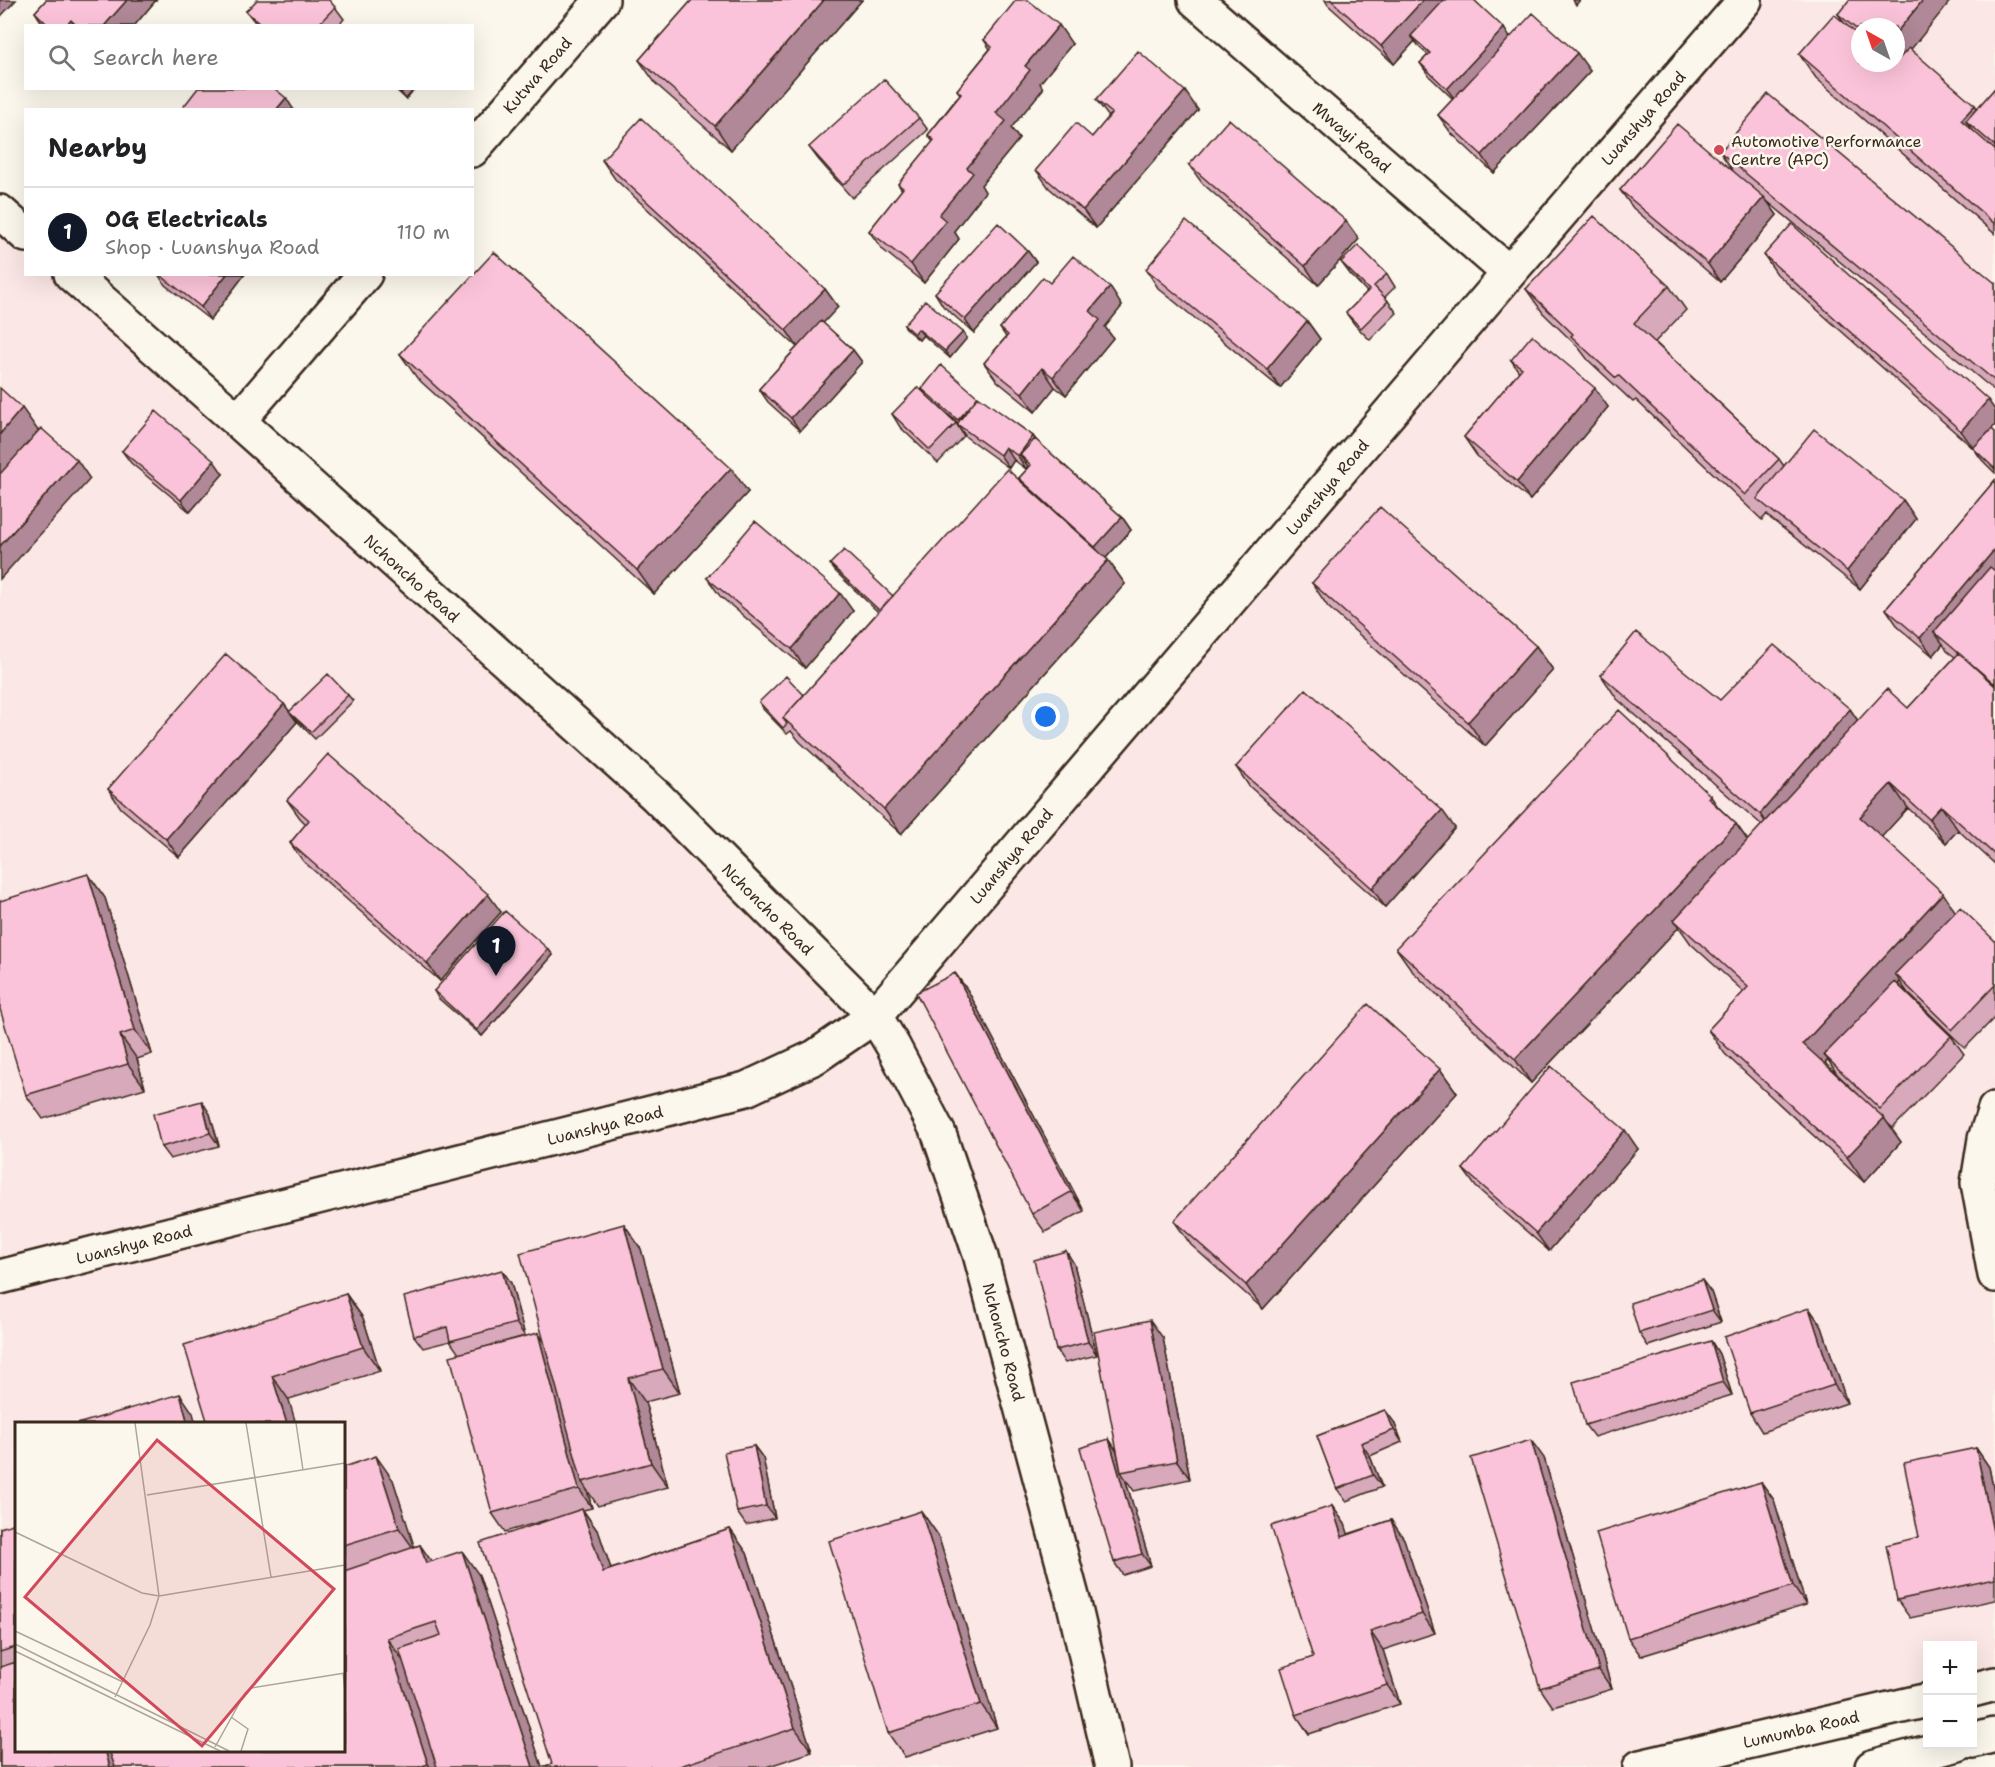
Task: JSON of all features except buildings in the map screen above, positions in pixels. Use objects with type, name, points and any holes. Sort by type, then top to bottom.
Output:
[{"type":"street","name":"Kutwa Road","points":[[474,148],[602,0]]},
{"type":"street","name":"Mwayi Road","points":[[1195,0],[1509,273]]},
{"type":"street","name":"Luanshya Road","points":[[0,1277],[746,1089],[815,1057],[875,1016],[1509,273],[1746,0]]},
{"type":"street","points":[[0,212],[24,233]]},
{"type":"street","name":"Nchoncho Road","points":[[73,276],[656,796],[875,1016],[939,1134],[980,1254],[1074,1604],[1112,1767]]},
{"type":"street","points":[[238,421],[363,276]]},
{"type":"street","points":[[1995,1109],[1984,1139],[1978,1183],[1995,1275]]},
{"type":"street","points":[[1977,1688],[1995,1684]]},
{"type":"street","name":"Lumumba Road","points":[[1640,1767],[1923,1701]]},
{"type":"street","points":[[1977,1740],[1995,1735]]},
{"type":"street","points":[[1872,1767],[1939,1749]]},
{"type":"shaded area","points":[[1740,0],[1995,0],[1995,1688],[1977,1692],[1977,1641],[1923,1641],[1923,1705],[1664,1767],[0,1767],[0,208],[24,231],[24,276],[73,276],[866,1008]]},
{"type":"place","name":"Automotive Performance Centre (APC)","points":[[1719,150]]},
{"type":"place","name":"OG Electricals","points":[[496,976]]}]
